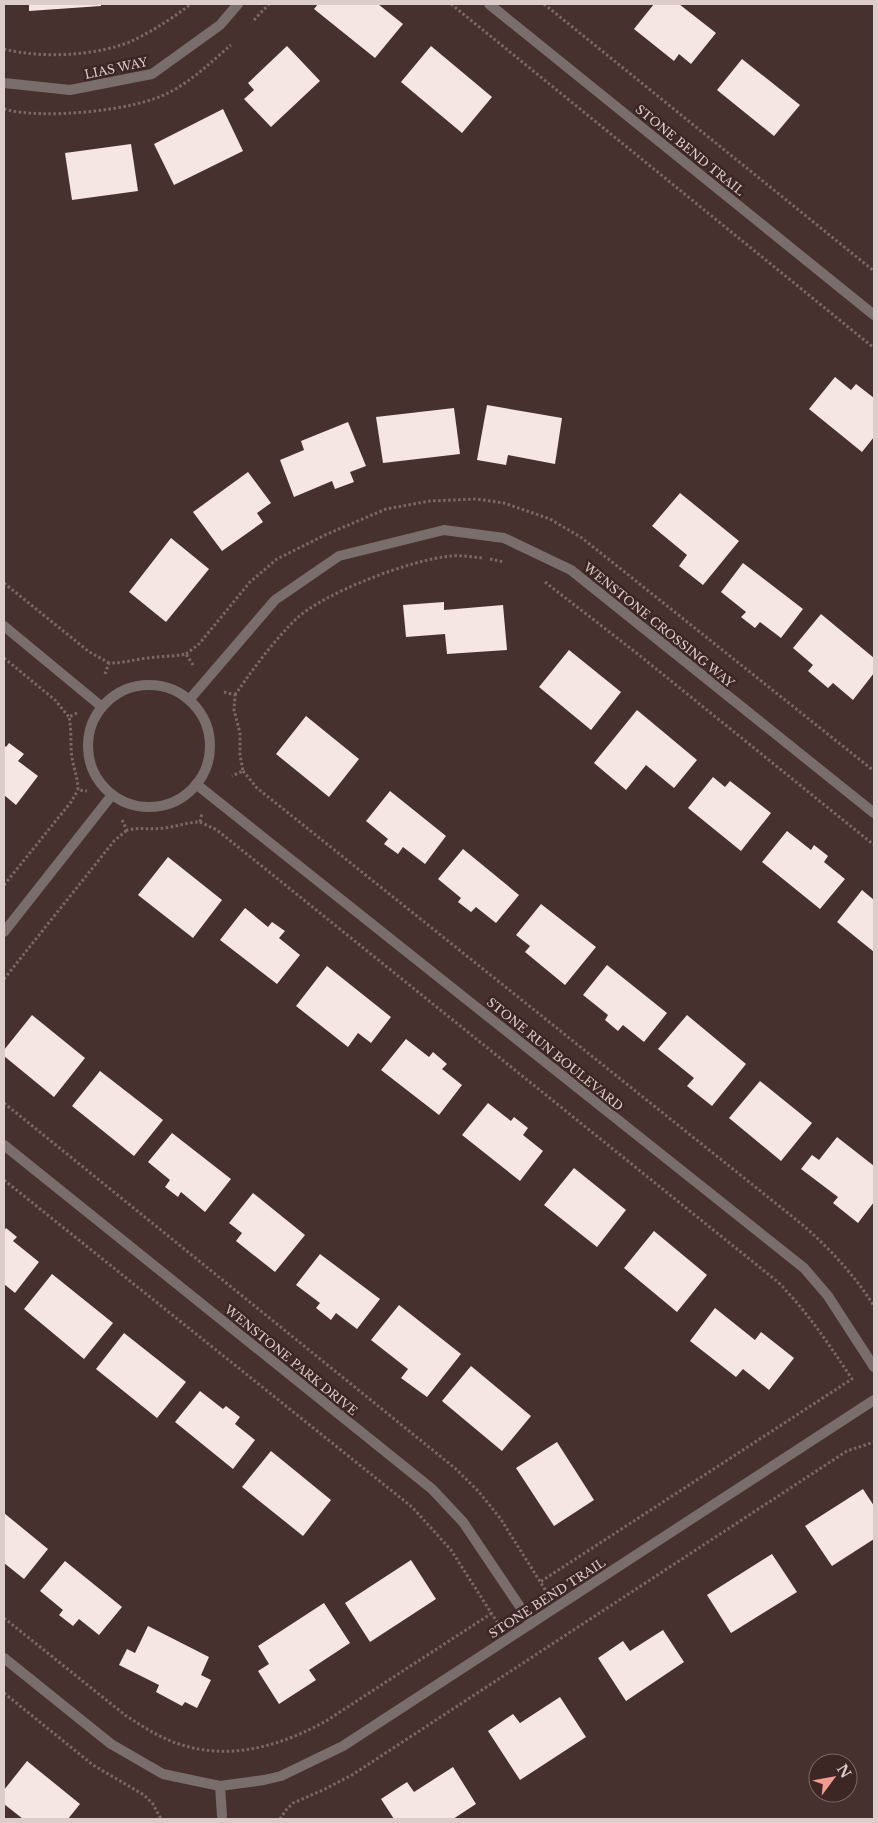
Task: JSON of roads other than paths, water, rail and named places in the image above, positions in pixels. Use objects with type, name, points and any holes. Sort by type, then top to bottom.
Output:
[{"type":"street","name":"LIAS WAY","points":[[4,82],[70,90],[152,74],[220,25],[238,4]]},
{"type":"street","name":"STONE BEND TRAIL","points":[[489,4],[874,315]]},
{"type":"street","name":"WENSTONE CROSSING WAY","points":[[189,700],[275,600],[339,556],[444,530],[504,538],[570,570],[874,813]]},
{"type":"street","points":[[4,626],[102,707]]},
{"type":"street","points":[[154,685],[172,690],[189,700],[201,714],[208,732],[210,750],[206,768],[196,784],[182,797],[165,804],[147,807],[129,803],[112,795],[99,780],[90,762],[88,743],[92,724],[102,707],[117,694],[134,686],[154,685]]},
{"type":"street","name":"STONE RUN BOULEVARD","points":[[196,784],[804,1268],[828,1296],[874,1367]]},
{"type":"street","points":[[4,932],[112,795]]},
{"type":"street","name":"WENSTONE PARK DRIVE","points":[[4,1145],[432,1489],[463,1522],[531,1623]]},
{"type":"street","name":"STONE BEND TRAIL","points":[[4,1658],[111,1744],[162,1774],[220,1786],[281,1776],[343,1746],[874,1400]]},
{"type":"street","points":[[220,1786],[222,1816]]}]
